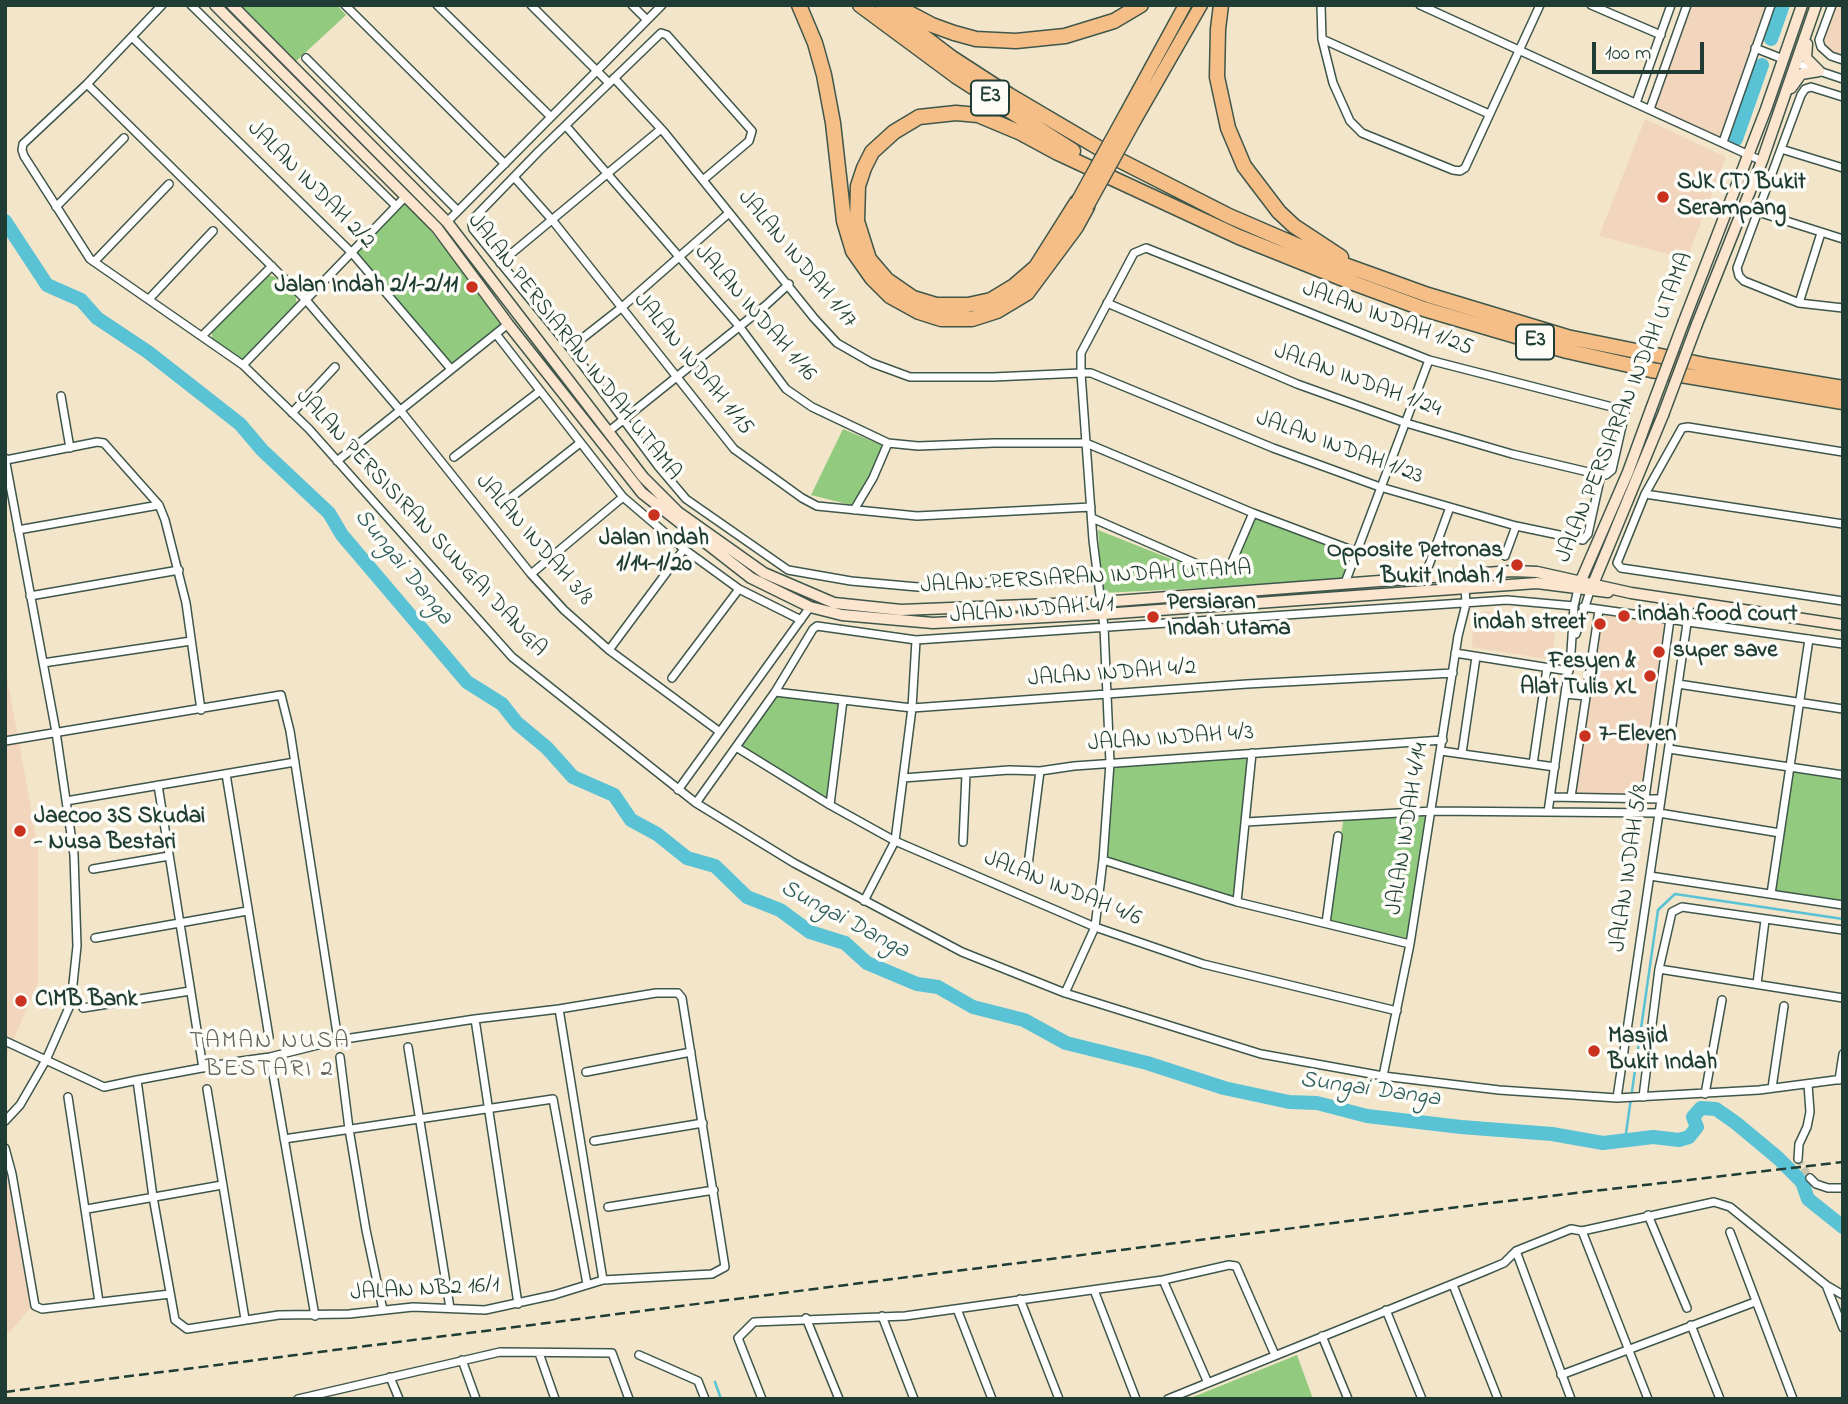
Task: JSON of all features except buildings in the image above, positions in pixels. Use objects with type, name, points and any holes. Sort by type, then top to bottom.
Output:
[{"type":"highway","points":[[799,5],[815,43],[824,75],[833,123],[844,221],[853,251],[872,278],[890,296],[919,312],[941,319],[972,319],[997,311],[1027,293],[1061,248],[1130,118],[1185,5]]},
{"type":"highway","name":"E3","points":[[860,5],[956,76],[1124,183],[1280,254],[1356,284],[1486,329],[1567,351],[1651,370],[1843,402]]},
{"type":"highway","name":"E3","points":[[882,5],[986,80],[1121,161],[1229,216],[1367,274],[1499,318],[1567,337],[1710,366],[1843,388]]},
{"type":"highway","points":[[894,5],[954,33],[976,39],[1016,41],[1065,36],[1114,21],[1141,5]]},
{"type":"highway","points":[[1130,118],[1202,5]]},
{"type":"highway","points":[[1221,5],[1217,77],[1228,128],[1244,166],[1265,197],[1294,226],[1367,274]]},
{"type":"highway","points":[[1082,204],[1036,267],[1014,286],[991,300],[968,306],[925,302],[913,298],[887,280],[869,259],[857,221],[858,186],[872,152],[894,132],[919,117],[956,113],[978,115],[1124,183]]},
{"type":"main road","name":"JALAN PERSIARAN INDAH UTAMA","points":[[215,5],[429,219],[642,493],[751,578],[810,607],[842,615],[933,623],[1103,614],[1465,587],[1537,583],[1579,585]]},
{"type":"main road","name":"JALAN PERSIARAN INDAH UTAMA","points":[[232,5],[447,222],[643,477],[678,512],[764,573],[834,603],[901,610],[1102,602],[1512,571],[1537,572],[1579,585]]},
{"type":"main road","name":"JALAN PERSIARAN INDAH UTAMA","points":[[1579,585],[1628,472],[1766,109],[1801,8]]},
{"type":"main road","points":[[1766,109],[1784,70],[1795,63],[1790,54],[1797,36],[1801,8]]},
{"type":"main road","name":"JALAN PERSIARAN INDAH UTAMA","points":[[1591,587],[1762,161],[1814,9]]},
{"type":"main road","points":[[1778,114],[1797,77],[1819,71],[1805,53],[1814,9]]},
{"type":"main road","points":[[429,219],[447,222],[445,226],[448,242]]},
{"type":"main road","points":[[510,304],[508,324],[514,324],[524,330],[529,329]]},
{"type":"main road","points":[[589,426],[600,432],[608,432],[605,438],[606,448]]},
{"type":"main road","points":[[1579,585],[1843,625]]},
{"type":"street","points":[[86,83],[162,5]]},
{"type":"street","points":[[191,5],[396,206]]},
{"type":"street","points":[[345,5],[505,164]]},
{"type":"street","points":[[352,13],[360,5]]},
{"type":"street","points":[[437,5],[551,117]]},
{"type":"street","points":[[531,5],[597,71],[611,81]]},
{"type":"street","points":[[632,5],[647,20]]},
{"type":"street","points":[[447,222],[662,5]]},
{"type":"street","points":[[1321,5],[1322,39],[1341,106],[1350,121],[1362,134],[1460,171],[1465,168],[1540,5]]},
{"type":"street","points":[[1420,5],[1762,161]]},
{"type":"street","points":[[1591,5],[1661,35]]},
{"type":"street","points":[[1650,109],[1687,5]]},
{"type":"street","points":[[1723,142],[1771,5]]},
{"type":"street","points":[[1832,5],[1819,40],[1824,52],[1843,60]]},
{"type":"street","points":[[1636,103],[1670,8],[1683,17]]},
{"type":"street","points":[[703,180],[748,141],[752,131],[667,35],[661,33],[514,177],[474,218],[472,224],[473,229],[570,348],[658,466],[687,499],[788,570],[851,581],[918,587],[1096,576]]},
{"type":"street","name":"JALAN INDAH 2/2","points":[[132,37],[352,253],[452,369]]},
{"type":"street","points":[[1322,39],[1489,114]]},
{"type":"street","points":[[1755,48],[1783,59]]},
{"type":"street","points":[[306,58],[458,211]]},
{"type":"street","points":[[1795,63],[1843,79]]},
{"type":"street","name":"JALAN INDAH 1/17","points":[[611,81],[661,129],[837,343],[872,363],[910,377],[1082,373]]},
{"type":"street","name":"JALAN PERSISIRAN SUNGAI DANGA","points":[[86,83],[23,144],[22,150],[90,259],[243,365],[337,461],[512,657],[678,790],[794,863],[962,952],[1065,993],[1261,1055],[1383,1076],[1499,1090],[1616,1098],[1704,1094],[1841,1080]]},
{"type":"street","name":"JALAN INDAH 3/8","points":[[86,83],[306,300],[400,410],[531,575],[564,610],[609,650],[720,732]]},
{"type":"street","points":[[1843,97],[1811,88],[1805,89],[1801,94],[1737,268],[1738,276],[1744,281],[1799,303],[1843,307]]},
{"type":"street","name":"JALAN INDAH 1/16","points":[[566,126],[739,326],[786,389],[812,407],[888,443],[918,446],[1086,443]]},
{"type":"street","points":[[500,263],[661,129]]},
{"type":"street","points":[[56,207],[124,138]]},
{"type":"street","points":[[1781,149],[1843,168]]},
{"type":"street","name":"JALAN INDAH 1/15","points":[[514,177],[734,449],[757,468],[817,506],[929,515],[1091,507]]},
{"type":"street","points":[[94,262],[169,184]]},
{"type":"street","points":[[243,365],[406,196]]},
{"type":"street","points":[[1758,212],[1843,239]]},
{"type":"street","points":[[570,348],[621,308],[729,213]]},
{"type":"street","points":[[149,299],[214,231]]},
{"type":"street","points":[[1799,303],[1821,233]]},
{"type":"street","name":"JALAN INDAH 1/25","points":[[1107,303],[1137,250],[1146,248],[1429,360],[1623,410],[1625,416],[1612,470],[1601,475]]},
{"type":"street","points":[[202,336],[272,265]]},
{"type":"street","points":[[608,432],[789,284]]},
{"type":"street","points":[[1065,993],[1095,928],[1110,763],[1104,627],[1096,576],[1081,353],[1107,303]]},
{"type":"street","name":"JALAN INDAH 1/24","points":[[1107,303],[1297,384],[1406,423],[1512,454],[1601,475]]},
{"type":"street","points":[[337,461],[508,324]]},
{"type":"street","points":[[496,334],[623,497],[684,549],[739,589],[801,620]]},
{"type":"street","points":[[1345,583],[1429,360]]},
{"type":"street","points":[[292,413],[335,367]]},
{"type":"street","name":"JALAN INDAH 1/23","points":[[1082,373],[1091,373],[1273,448],[1380,487],[1516,526],[1583,540],[1588,534],[1601,475]]},
{"type":"street","points":[[454,457],[540,391]]},
{"type":"street","points":[[61,396],[70,448]]},
{"type":"street","points":[[1843,452],[1682,428],[1645,494],[1617,563],[1621,568],[1843,601]]},
{"type":"street","points":[[5,1121],[20,1105],[46,1060],[71,1003],[77,946],[74,855],[56,733],[6,459],[97,442],[109,447],[159,505],[179,570],[201,710]]},
{"type":"street","points":[[503,504],[580,443]]},
{"type":"street","points":[[854,510],[873,478],[888,443]]},
{"type":"street","points":[[1086,443],[1253,513],[1357,552]]},
{"type":"street","points":[[1645,494],[1843,524]]},
{"type":"street","points":[[531,575],[623,497]]},
{"type":"street","points":[[18,530],[159,505]]},
{"type":"street","points":[[1429,565],[1450,507]]},
{"type":"street","points":[[1092,517],[1215,573],[1225,573],[1253,513]]},
{"type":"street","points":[[1505,556],[1516,526]]},
{"type":"street","points":[[609,650],[684,549]]},
{"type":"street","points":[[30,596],[179,570]]},
{"type":"street","points":[[1548,812],[1569,671],[1574,606],[1579,585]]},
{"type":"street","name":"JALAN INDAH 4/14","points":[[1383,1076],[1410,944],[1455,653],[1466,604],[1465,587]]},
{"type":"street","points":[[1571,652],[1591,587]]},
{"type":"street","points":[[672,678],[739,589]]},
{"type":"street","name":"JALAN INDAH 4/1","points":[[696,803],[775,692],[817,626],[916,640],[1521,600],[1574,606]]},
{"type":"street","name":"JALAN INDAH 5/8","points":[[1616,1098],[1690,603]]},
{"type":"street","points":[[678,790],[810,607]]},
{"type":"street","points":[[1583,607],[1843,644]]},
{"type":"street","points":[[1572,797],[1600,610]]},
{"type":"street","points":[[1645,799],[1670,619]]},
{"type":"street","points":[[1770,894],[1809,639]]},
{"type":"street","points":[[864,901],[895,841],[912,708],[916,640]]},
{"type":"street","points":[[43,663],[191,641]]},
{"type":"street","points":[[1455,653],[1569,671]]},
{"type":"street","points":[[1462,753],[1476,657]]},
{"type":"street","points":[[1533,764],[1547,668]]},
{"type":"street","name":"JALAN INDAH 4/2","points":[[775,692],[912,708],[1247,684],[1453,673]]},
{"type":"street","points":[[1678,684],[1843,709]]},
{"type":"street","points":[[1565,694],[1586,696]]},
{"type":"street","points":[[5,741],[281,695],[295,762],[338,1040]]},
{"type":"street","points":[[830,805],[843,700]]},
{"type":"street","points":[[1658,708],[1674,711]]},
{"type":"street","name":"JALAN INDAH 4/3","points":[[903,778],[1009,770],[1040,771],[1110,763],[1443,740]]},
{"type":"street","name":"JALAN INDAH 4/6","points":[[736,747],[895,841],[1095,928],[1203,964],[1397,1011]]},
{"type":"street","points":[[1669,749],[1843,775]]},
{"type":"street","points":[[1441,751],[1555,767]]},
{"type":"street","points":[[1237,902],[1252,753]]},
{"type":"street","points":[[66,801],[295,762]]},
{"type":"street","points":[[1027,873],[1040,771]]},
{"type":"street","points":[[226,774],[269,1037]]},
{"type":"street","points":[[963,842],[966,774]]},
{"type":"street","points":[[158,785],[203,1068]]},
{"type":"street","points":[[1550,797],[1661,799]]},
{"type":"street","points":[[1246,822],[1432,811],[1659,813],[1780,833]]},
{"type":"street","points":[[1326,923],[1338,836]]},
{"type":"street","points":[[93,869],[169,856]]},
{"type":"street","points":[[1103,860],[1237,902],[1410,944]]},
{"type":"street","points":[[1650,876],[1843,905]]},
{"type":"street","points":[[1643,1097],[1659,969],[1672,912],[1682,907],[1843,930]]},
{"type":"street","points":[[95,938],[247,911]]},
{"type":"street","points":[[1757,984],[1765,920]]},
{"type":"street","points":[[1659,969],[1843,998]]},
{"type":"street","points":[[83,1008],[190,991]]},
{"type":"street","points":[[5,1041],[104,1087],[270,1057],[338,1040],[656,993],[678,993],[682,998],[714,1190],[608,1207]]},
{"type":"street","points":[[1704,1094],[1722,1000]]},
{"type":"street","points":[[1772,1088],[1784,1006]]},
{"type":"street","points":[[559,1009],[603,1280]]},
{"type":"street","points":[[475,1019],[518,1304]]},
{"type":"street","points":[[408,1047],[450,1308]]},
{"type":"street","points":[[586,1072],[691,1052]]},
{"type":"street","points":[[1841,1080],[1843,1054]]},
{"type":"street","points":[[270,1057],[315,1315]]},
{"type":"street","points":[[340,1057],[366,1230],[383,1310]]},
{"type":"street","points":[[5,1148],[35,1306],[42,1309],[170,1294],[137,1080]]},
{"type":"street","points":[[1798,1159],[1799,1144],[1810,1112],[1808,1084]]},
{"type":"street","points":[[207,1089],[245,1319]]},
{"type":"street","points":[[68,1097],[99,1302]]},
{"type":"street","points":[[284,1139],[552,1099],[587,1284]]},
{"type":"street","points":[[594,1141],[703,1123]]},
{"type":"street","points":[[1810,1178],[1816,1184],[1828,1188],[1843,1188]]},
{"type":"street","points":[[87,1209],[222,1185]]},
{"type":"street","name":"JALAN NB2 16/1","points":[[170,1294],[175,1320],[187,1329],[279,1315],[450,1308],[485,1310],[518,1304],[603,1280],[712,1274],[725,1267],[726,1258],[714,1190]]},
{"type":"street","points":[[1168,1399],[1453,1285],[1504,1263],[1516,1251],[1571,1229],[1581,1231],[1714,1202],[1723,1203],[1826,1285],[1843,1295]]},
{"type":"street","points":[[1648,1215],[1687,1308]]},
{"type":"street","points":[[1581,1231],[1648,1399]]},
{"type":"street","points":[[1730,1232],[1793,1399]]},
{"type":"street","points":[[1516,1251],[1571,1399]]},
{"type":"street","points":[[762,1399],[738,1338],[754,1322],[905,1316],[1163,1280],[1236,1266],[1275,1355]]},
{"type":"street","points":[[1163,1280],[1208,1383]]},
{"type":"street","points":[[1453,1285],[1498,1399]]},
{"type":"street","points":[[1826,1285],[1843,1328]]},
{"type":"street","points":[[1094,1290],[1136,1399]]},
{"type":"street","points":[[1020,1299],[1059,1399]]},
{"type":"street","points":[[1561,1375],[1755,1302]]},
{"type":"street","points":[[957,1309],[992,1399]]},
{"type":"street","points":[[1386,1310],[1422,1399]]},
{"type":"street","points":[[882,1316],[914,1399]]},
{"type":"street","points":[[806,1318],[839,1399]]},
{"type":"street","points":[[1691,1325],[1720,1399]]},
{"type":"street","points":[[1322,1336],[1348,1399]]},
{"type":"street","points":[[298,1399],[500,1352],[612,1353],[629,1399]]},
{"type":"street","points":[[538,1353],[555,1399]]},
{"type":"street","points":[[639,1355],[698,1381],[705,1399]]},
{"type":"street","points":[[462,1360],[476,1399]]},
{"type":"street","points":[[390,1377],[399,1399]]},
{"type":"shaded area","points":[[1689,5],[1769,5],[1721,138],[1654,108]]},
{"type":"shaded area","points":[[1835,5],[1843,5],[1843,57],[1826,50],[1822,41]]},
{"type":"shaded area","name":"SJK (T) Bukit Serampang","points":[[1645,119],[1726,157],[1687,259],[1599,236]]},
{"type":"shaded area","points":[[1484,611],[1556,620],[1552,660],[1472,647],[1473,618]]},
{"type":"shaded area","points":[[1602,613],[1667,621],[1642,796],[1575,794]]},
{"type":"shaded area","points":[[5,667],[18,737],[5,739]]},
{"type":"shaded area","points":[[19,742],[38,847],[38,983],[5,1059],[5,744]]},
{"type":"shaded area","points":[[5,1162],[11,1181],[32,1306],[10,1332],[5,1333]]},
{"type":"green space","points":[[232,5],[337,5],[346,15],[292,65]]},
{"type":"green space","points":[[406,200],[504,323],[451,363],[356,253]]},
{"type":"green space","points":[[268,275],[275,277],[295,294],[297,304],[241,361],[212,340],[212,329]]},
{"type":"green space","points":[[843,429],[884,446],[855,506],[811,495]]},
{"type":"green space","points":[[1255,517],[1354,554],[1344,581],[1102,593],[1098,530],[1214,576],[1223,577],[1231,571]]},
{"type":"green space","points":[[775,692],[841,702],[828,802],[738,747]]},
{"type":"green space","points":[[1247,758],[1235,899],[1106,858],[1113,765]]},
{"type":"green space","points":[[1790,768],[1843,775],[1843,905],[1771,894]]},
{"type":"green space","points":[[1427,816],[1406,938],[1326,923],[1344,817]]},
{"type":"green space","points":[[1297,1355],[1313,1399],[1188,1399]]},
{"type":"waterway","points":[[1771,39],[1783,5]]},
{"type":"waterway","points":[[1736,139],[1762,65]]},
{"type":"waterway","name":"Sungai Danga","points":[[5,221],[47,285],[81,300],[97,318],[148,352],[240,424],[262,450],[329,513],[342,535],[467,682],[502,704],[517,723],[547,748],[573,777],[614,795],[631,820],[657,834],[687,858],[715,866],[747,897],[780,910],[810,932],[845,943],[867,963],[917,984],[938,987],[973,1007],[1024,1020],[1066,1043],[1147,1063],[1224,1088],[1289,1102],[1317,1103],[1367,1116],[1552,1134],[1603,1143],[1653,1137],[1679,1140],[1689,1137],[1697,1127],[1693,1117],[1701,1108],[1716,1109],[1778,1158],[1802,1182],[1808,1199],[1843,1227]]},
{"type":"waterway","points":[[1625,1140],[1658,910],[1675,894],[1843,919]]},
{"type":"waterway","points":[[715,1382],[721,1399]]},
{"type":"tunnel","points":[[1798,1159],[1810,1178]]},
{"type":"railway","points":[[5,1392],[1490,1203],[1843,1162]]},
{"type":"place","name":"SJK (T) Bukit Serampang","points":[[1663,197]]},
{"type":"place","name":"Jalan Indah 2/1-2/11","points":[[472,287]]},
{"type":"place","name":"Jalan Indah 1/14-1/20","points":[[654,515]]},
{"type":"place","name":"Opposite Petronas Bukit Indah 1","points":[[1517,565]]},
{"type":"place","name":"indah food court","points":[[1624,616]]},
{"type":"place","name":"Persiaran Indah Utama","points":[[1153,617]]},
{"type":"place","name":"indah street","points":[[1600,624]]},
{"type":"place","name":"super save","points":[[1659,652]]},
{"type":"place","name":"Fesyen & Alat Tulis XL","points":[[1650,676]]},
{"type":"place","name":"7-Eleven","points":[[1585,736]]},
{"type":"place","name":"Jaecoo 3S Skudai - Nusa Bestari","points":[[20,831]]},
{"type":"place","name":"CIMB Bank","points":[[21,1001]]},
{"type":"place","name":"Masjid Bukit Indah","points":[[1594,1051]]},
{"type":"district","name":"TAMAN NUSA BESTARI 2","points":[[270,1057]]}]
